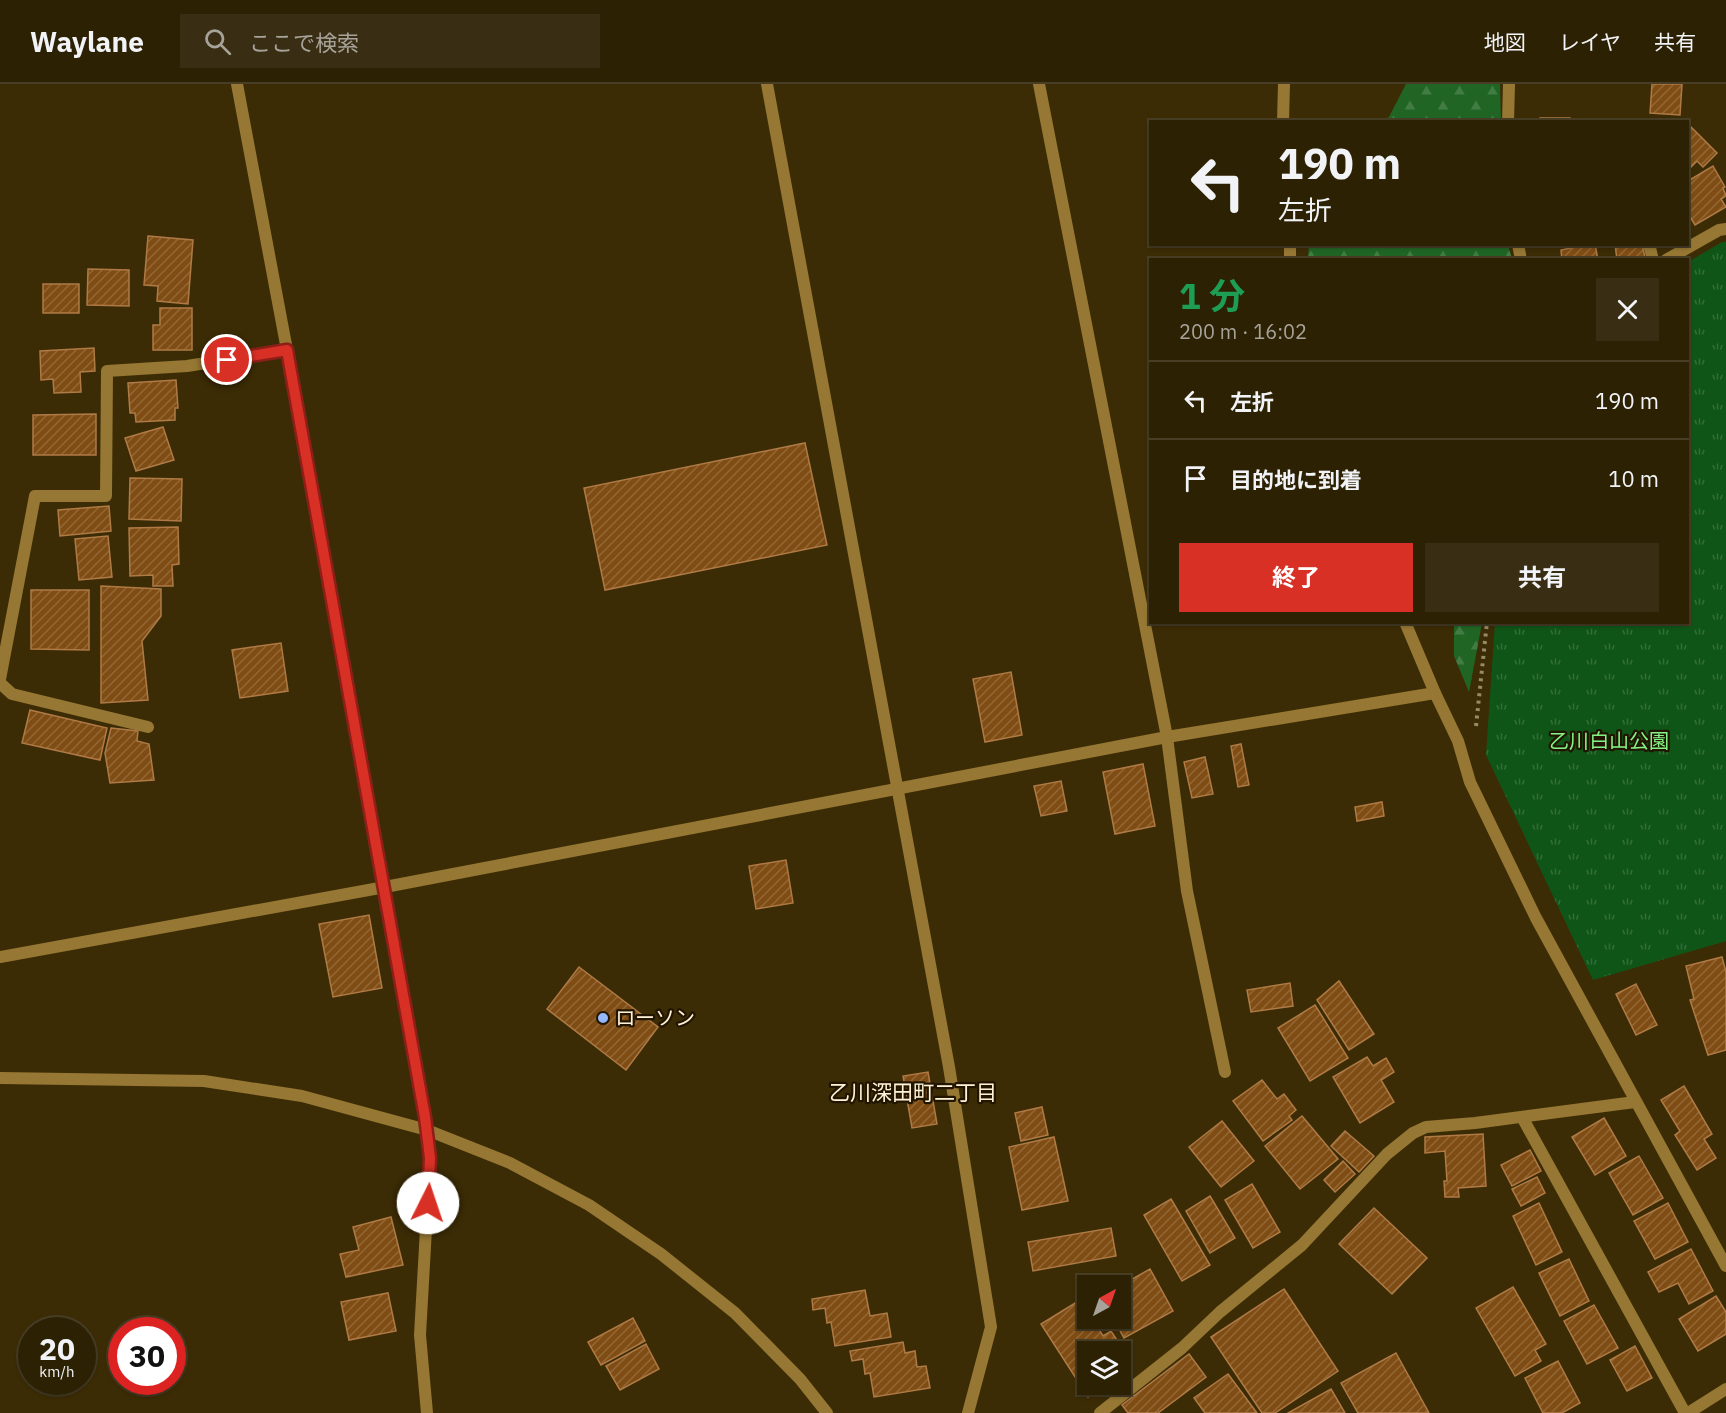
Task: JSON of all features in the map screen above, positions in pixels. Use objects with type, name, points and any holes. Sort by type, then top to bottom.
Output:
[{"type":"street","points":[[237,84],[385,887],[427,1130],[430,1158],[420,1335],[427,1413]]},
{"type":"street","points":[[767,84],[896,790],[950,1067],[992,1327],[968,1413]]},
{"type":"street","points":[[1039,84],[1167,737],[1187,891],[1225,1072]]},
{"type":"street","points":[[1283,120],[1284,84]]},
{"type":"street","points":[[1508,120],[1509,84]]},
{"type":"street","points":[[1670,258],[1719,230],[1726,229]]},
{"type":"street","points":[[148,727],[12,694],[0,681],[35,496],[106,496],[107,371],[187,366],[287,350]]},
{"type":"street","points":[[1406,624],[1434,693],[1458,741],[1470,782],[1536,918],[1726,1266]]},
{"type":"street","points":[[0,957],[385,887],[1167,737],[1434,693]]},
{"type":"street","points":[[0,1078],[204,1081],[302,1096],[427,1130],[510,1163],[580,1200],[661,1254],[735,1313],[800,1379],[827,1413]]},
{"type":"street","points":[[1100,1413],[1182,1348],[1220,1312],[1302,1245],[1387,1154],[1413,1133],[1426,1127],[1635,1102]]},
{"type":"street","points":[[1522,1116],[1687,1413],[1726,1389]]},
{"type":"path","points":[[1475,736],[1486,624]]},
{"type":"green space","points":[[1406,84],[1500,84],[1501,120],[1384,120],[1389,117]]},
{"type":"green space","name":"乙川白山公園","points":[[1722,242],[1726,242],[1726,941],[1593,980],[1486,755],[1495,624],[1689,624],[1689,261]]},
{"type":"green space","points":[[1309,246],[1508,246],[1512,258],[1308,258]]},
{"type":"green space","points":[[1454,624],[1482,624],[1469,692],[1454,656]]},
{"type":"building","points":[[1652,84],[1682,84],[1680,115],[1650,113]]},
{"type":"building","points":[[1540,118],[1570,118],[1570,120],[1540,120]]},
{"type":"building","points":[[1689,125],[1717,153],[1703,167],[1697,161],[1689,169]]},
{"type":"building","points":[[1713,166],[1725,187],[1723,188],[1726,196],[1721,199],[1726,207],[1695,225],[1689,215],[1689,180]]},
{"type":"building","points":[[148,236],[193,240],[188,304],[157,301],[158,286],[144,285]]},
{"type":"building","points":[[1580,246],[1595,246],[1598,258],[1562,258],[1561,250]]},
{"type":"building","points":[[1615,246],[1642,246],[1645,258],[1617,258]]},
{"type":"building","points":[[88,269],[129,270],[129,306],[87,305]]},
{"type":"building","points":[[43,284],[79,284],[79,313],[43,313]]},
{"type":"building","points":[[160,308],[192,308],[192,350],[153,350],[153,325],[160,325]]},
{"type":"building","points":[[94,348],[95,371],[80,372],[81,392],[54,393],[53,379],[41,380],[40,351]]},
{"type":"building","points":[[176,380],[178,408],[175,408],[175,420],[136,422],[135,413],[130,413],[128,383]]},
{"type":"building","points":[[96,414],[96,455],[33,455],[33,415]]},
{"type":"building","points":[[163,427],[174,460],[136,471],[125,438]]},
{"type":"building","points":[[805,443],[827,545],[605,590],[584,488]]},
{"type":"building","points":[[130,478],[182,479],[181,521],[129,519]]},
{"type":"building","points":[[109,506],[111,531],[60,536],[58,510]]},
{"type":"building","points":[[178,527],[179,564],[172,565],[173,586],[153,586],[153,575],[130,576],[129,528]]},
{"type":"building","points":[[108,536],[112,577],[79,580],[75,539]]},
{"type":"building","points":[[101,586],[161,589],[161,616],[142,641],[148,700],[101,703]]},
{"type":"building","points":[[31,590],[89,590],[89,650],[31,649]]},
{"type":"building","points":[[281,643],[288,691],[240,698],[232,650]]},
{"type":"building","points":[[1011,672],[1022,735],[985,742],[973,679]]},
{"type":"building","points":[[30,710],[107,728],[100,760],[22,743]]},
{"type":"building","points":[[111,728],[138,731],[137,741],[149,744],[154,780],[110,783],[105,753]]},
{"type":"building","points":[[1241,744],[1249,785],[1238,787],[1231,746]]},
{"type":"building","points":[[1205,757],[1213,794],[1192,798],[1184,762]]},
{"type":"building","points":[[1143,764],[1155,826],[1115,834],[1103,772]]},
{"type":"building","points":[[1061,781],[1067,811],[1041,816],[1034,786]]},
{"type":"building","points":[[1382,802],[1384,816],[1357,821],[1355,807]]},
{"type":"building","points":[[786,860],[793,903],[756,909],[749,866]]},
{"type":"building","points":[[369,915],[382,988],[333,997],[319,924]]},
{"type":"building","points":[[1722,957],[1726,972],[1726,1050],[1708,1055],[1690,1000],[1694,999],[1686,966]]},
{"type":"building","name":"ローソン","points":[[579,967],[658,1027],[626,1070],[547,1009]]},
{"type":"building","points":[[1339,981],[1374,1034],[1349,1050],[1317,1000]]},
{"type":"building","points":[[1290,983],[1293,1006],[1251,1012],[1247,990]]},
{"type":"building","points":[[1636,984],[1657,1025],[1636,1035],[1616,994]]},
{"type":"building","points":[[1315,1005],[1348,1058],[1310,1081],[1278,1028]]},
{"type":"building","points":[[1367,1057],[1373,1066],[1386,1058],[1394,1072],[1381,1080],[1394,1102],[1360,1123],[1333,1077]]},
{"type":"building","points":[[928,1072],[937,1124],[912,1128],[903,1076]]},
{"type":"building","points":[[1262,1080],[1277,1099],[1284,1094],[1296,1110],[1289,1116],[1292,1120],[1263,1141],[1233,1101]]},
{"type":"building","points":[[1684,1086],[1712,1134],[1704,1139],[1716,1158],[1697,1170],[1675,1135],[1680,1131],[1661,1100]]},
{"type":"building","points":[[1042,1107],[1048,1135],[1021,1141],[1015,1113]]},
{"type":"building","points":[[1302,1116],[1338,1159],[1300,1189],[1265,1146]]},
{"type":"building","points":[[1604,1118],[1626,1156],[1595,1175],[1572,1137]]},
{"type":"building","points":[[1222,1121],[1254,1161],[1221,1187],[1189,1147]]},
{"type":"building","points":[[1345,1131],[1374,1156],[1359,1172],[1331,1146]]},
{"type":"building","points":[[1483,1134],[1486,1186],[1458,1188],[1459,1197],[1445,1197],[1444,1181],[1447,1181],[1445,1151],[1425,1153],[1425,1137]]},
{"type":"building","points":[[1054,1137],[1068,1201],[1022,1210],[1009,1147]]},
{"type":"building","points":[[1530,1150],[1541,1171],[1512,1186],[1501,1165]]},
{"type":"building","points":[[1639,1156],[1663,1198],[1633,1215],[1609,1173]]},
{"type":"building","points":[[1343,1161],[1355,1174],[1335,1192],[1324,1180]]},
{"type":"building","points":[[1537,1177],[1545,1193],[1521,1206],[1512,1189]]},
{"type":"building","points":[[1252,1184],[1280,1232],[1253,1248],[1225,1200]]},
{"type":"building","points":[[1210,1196],[1235,1238],[1210,1253],[1186,1211]]},
{"type":"building","points":[[1171,1199],[1210,1265],[1182,1281],[1144,1215]]},
{"type":"building","points":[[1539,1203],[1562,1252],[1536,1265],[1513,1216]]},
{"type":"building","points":[[1668,1203],[1688,1242],[1655,1259],[1634,1221]]},
{"type":"building","points":[[1374,1208],[1427,1258],[1392,1294],[1339,1244]]},
{"type":"building","points":[[391,1217],[403,1265],[346,1277],[340,1254],[359,1250],[353,1227]]},
{"type":"building","points":[[1111,1228],[1116,1256],[1033,1271],[1028,1242]]},
{"type":"building","points":[[1691,1249],[1713,1291],[1689,1304],[1678,1283],[1659,1292],[1648,1272]]},
{"type":"building","points":[[1569,1259],[1589,1301],[1560,1316],[1539,1273]]},
{"type":"building","points":[[1150,1269],[1173,1311],[1124,1338],[1119,1329],[1131,1329],[1131,1280]]},
{"type":"building","points":[[1513,1287],[1546,1344],[1535,1350],[1541,1361],[1515,1376],[1476,1308]]},
{"type":"building","points":[[1284,1289],[1338,1371],[1275,1413],[1262,1413],[1211,1337]]},
{"type":"building","points":[[865,1290],[870,1316],[887,1313],[891,1337],[835,1346],[831,1322],[827,1323],[825,1308],[813,1310],[812,1299]]},
{"type":"building","points":[[388,1293],[396,1331],[349,1340],[341,1302]]},
{"type":"building","points":[[1716,1296],[1726,1312],[1726,1334],[1698,1351],[1679,1319]]},
{"type":"building","points":[[1077,1302],[1077,1329],[1099,1329],[1103,1336],[1111,1331],[1118,1341],[1077,1341],[1077,1380],[1041,1324]]},
{"type":"building","points":[[1594,1305],[1618,1348],[1587,1364],[1564,1321]]},
{"type":"building","points":[[633,1318],[645,1341],[601,1365],[588,1342]]},
{"type":"building","points":[[903,1342],[905,1353],[915,1351],[917,1367],[926,1366],[930,1388],[874,1397],[870,1373],[865,1374],[863,1359],[852,1361],[850,1351]]},
{"type":"building","points":[[646,1344],[659,1369],[620,1390],[606,1366]]},
{"type":"building","points":[[1635,1346],[1652,1378],[1627,1391],[1610,1360]]},
{"type":"building","points":[[1396,1353],[1429,1413],[1358,1413],[1341,1383]]},
{"type":"building","points":[[1189,1354],[1206,1377],[1158,1413],[1128,1413],[1122,1405]]},
{"type":"building","points":[[1558,1361],[1580,1403],[1562,1413],[1543,1413],[1525,1378]]},
{"type":"building","points":[[1228,1374],[1257,1413],[1205,1413],[1194,1398]]},
{"type":"building","points":[[1331,1389],[1345,1413],[1288,1413]]},
{"type":"place","name":"ローソン","points":[[603,1018]]},
{"type":"district","name":"乙川深田町二丁目","points":[[913,1093]]},
{"type":"route","points":[[227,360],[287,350],[425,1117],[430,1158],[428,1203]]}]
